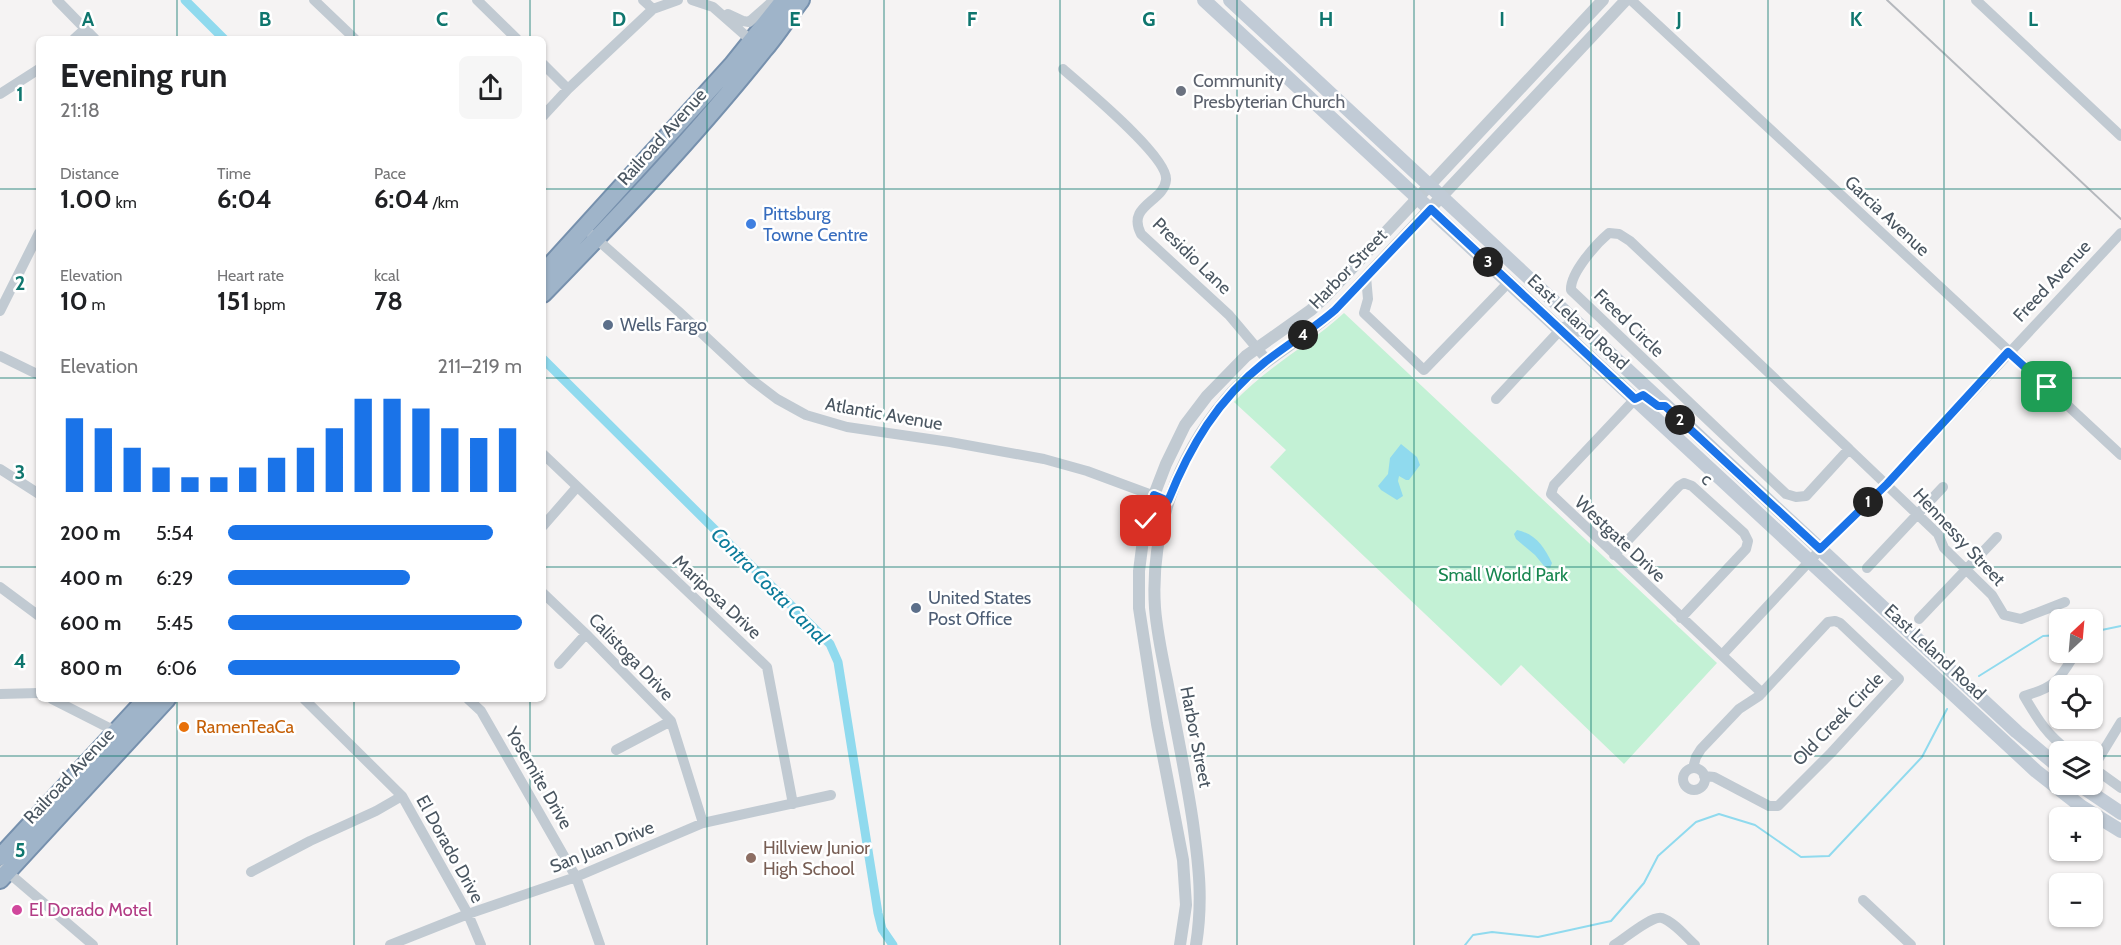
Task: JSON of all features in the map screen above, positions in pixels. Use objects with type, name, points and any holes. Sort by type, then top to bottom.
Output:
[{"type":"highway","name":"Railroad Avenue","points":[[546,270],[590,233],[709,115],[758,46],[784,0]]},
{"type":"highway","name":"Railroad Avenue","points":[[758,46],[801,0]]},
{"type":"highway","name":"Railroad Avenue","points":[[546,290],[590,233]]},
{"type":"highway","name":"Railroad Avenue","points":[[123,736],[144,702]]},
{"type":"highway","name":"Railroad Avenue","points":[[2,868],[123,736],[163,702]]},
{"type":"main road","name":"East Leland Road","points":[[1204,0],[2047,781],[2082,807],[2121,831]]},
{"type":"main road","name":"East Leland Road","points":[[1230,0],[1665,406],[2017,732],[2049,759]]},
{"type":"main road","points":[[2094,795],[2121,813]]},
{"type":"street","points":[[57,0],[92,36]]},
{"type":"street","points":[[314,0],[352,36]]},
{"type":"street","points":[[477,0],[515,36]]},
{"type":"street","points":[[643,0],[653,9]]},
{"type":"street","points":[[546,113],[568,88],[653,9],[678,0]]},
{"type":"street","points":[[692,0],[749,22],[774,0]]},
{"type":"street","name":"Harbor Street","points":[[1180,945],[1186,905],[1183,860],[1142,634],[1138,571],[1144,532],[1154,495],[1170,455],[1191,417],[1220,381],[1257,347],[1319,303],[1603,0]]},
{"type":"street","name":"Harbor Street","points":[[1196,945],[1201,902],[1197,855],[1189,797],[1158,631],[1155,596],[1155,567],[1159,540],[1168,501],[1181,469],[1204,428],[1228,396],[1267,360],[1320,323],[1353,291],[1626,0]]},
{"type":"street","name":"Garcia Avenue","points":[[1631,0],[2121,455]]},
{"type":"street","points":[[1976,0],[2121,136]]},
{"type":"street","points":[[713,7],[758,46]]},
{"type":"street","points":[[77,36],[85,28]]},
{"type":"street","points":[[546,67],[568,88]]},
{"type":"street","name":"Presidio Lane","points":[[1063,69],[1146,146],[1163,166],[1166,183],[1140,212],[1137,219],[1137,226],[1141,234],[1229,315],[1267,360]]},
{"type":"street","points":[[0,94],[36,71]]},
{"type":"street","name":"Atlantic Avenue","points":[[590,233],[760,388],[806,415],[847,427],[1044,459],[1087,471],[1168,501]]},
{"type":"street","name":"Freed Circle","points":[[1850,449],[1806,496],[1796,497],[1786,494],[1571,290],[1571,282],[1577,271],[1609,233],[1619,234],[1630,241],[1850,449],[1887,484]]},
{"type":"street","name":"Freed Avenue","points":[[1722,655],[1820,549],[1887,484],[2121,233]]},
{"type":"street","points":[[0,311],[36,239]]},
{"type":"street","points":[[1364,314],[1368,299],[1366,277]]},
{"type":"street","points":[[1353,291],[1362,300],[1364,314],[1424,370],[1509,282]]},
{"type":"street","points":[[1496,399],[1561,330],[1567,326],[1575,332],[1586,332]]},
{"type":"street","points":[[0,356],[36,374]]},
{"type":"street","points":[[1635,399],[1643,395],[1658,406],[1665,406]]},
{"type":"street","name":"Westgate Drive","points":[[1635,399],[1554,485],[1551,492],[1558,503],[1762,693]]},
{"type":"street","name":"Mariposa Drive","points":[[546,457],[767,667],[793,804]]},
{"type":"street","points":[[0,469],[36,492]]},
{"type":"street","name":"c","points":[[1614,555],[1679,486],[1687,483],[1744,534],[1748,541],[1746,549],[1681,618]]},
{"type":"street","name":"Hennessy Street","points":[[1887,484],[1938,534],[1944,548],[1992,595],[2004,615],[2021,619],[2065,602]]},
{"type":"street","points":[[546,523],[577,487]]},
{"type":"street","points":[[1867,568],[1943,488]]},
{"type":"street","points":[[1919,619],[1997,537]]},
{"type":"street","points":[[0,587],[36,614]]},
{"type":"street","name":"Calistoga Drive","points":[[546,596],[671,722],[703,823]]},
{"type":"street","name":"Old Creek Circle","points":[[1693,768],[1701,749],[1739,710],[1762,693],[1826,624],[1833,621],[1840,623],[1899,679],[1831,753],[1778,806],[1769,806],[1714,777],[1704,776]]},
{"type":"street","points":[[1142,634],[1158,631]]},
{"type":"street","points":[[559,664],[586,634]]},
{"type":"street","points":[[2055,741],[2039,723],[2024,696],[2043,690],[2055,683],[2069,663]]},
{"type":"street","points":[[0,694],[36,693]]},
{"type":"street","points":[[58,702],[123,736]]},
{"type":"street","name":"El Dorado Drive","points":[[307,702],[402,796],[468,914],[481,945]]},
{"type":"street","name":"Yosemite Drive","points":[[471,702],[481,711],[576,877],[600,945]]},
{"type":"street","points":[[616,750],[671,722]]},
{"type":"street","points":[[2103,752],[2121,722]]},
{"type":"street","points":[[1693,768],[1700,770],[1704,776],[1704,783],[1700,788],[1693,790],[1686,787],[1683,781],[1684,774],[1693,768]]},
{"type":"street","points":[[2103,775],[2121,788]]},
{"type":"street","name":"San Juan Drive","points":[[390,945],[468,914],[576,877],[703,823],[831,795]]},
{"type":"street","points":[[251,872],[402,796]]},
{"type":"street","points":[[2,868],[93,945]]},
{"type":"street","points":[[1863,900],[1911,945]]},
{"type":"street","points":[[1614,945],[1654,918],[1662,918],[1676,927],[1695,945]]},
{"type":"green space","name":"Small World Park","points":[[1344,313],[1717,663],[1624,764],[1521,665],[1501,686],[1270,467],[1286,450],[1234,402],[1260,378]]},
{"type":"water","points":[[1401,444],[1417,457],[1420,465],[1409,480],[1399,476],[1398,481],[1403,496],[1397,500],[1378,486],[1388,474],[1390,458]]},
{"type":"water","points":[[1517,530],[1539,542],[1552,563],[1550,568],[1544,566],[1516,539],[1514,534]]},
{"type":"waterway","name":"Contra Costa Canal","points":[[185,0],[221,36]]},
{"type":"waterway","name":"Contra Costa Canal","points":[[546,362],[830,644],[838,662],[878,913],[882,929],[893,945]]},
{"type":"waterway","points":[[2103,630],[2121,626]]},
{"type":"waterway","points":[[1979,676],[2043,636],[2049,636]]},
{"type":"waterway","points":[[1465,945],[1473,935],[1492,932],[1538,937],[1611,921],[1644,883],[1658,856],[1696,822],[1719,814],[1755,825],[1801,857],[1829,856],[1922,757],[1947,709]]},
{"type":"railway","points":[[1887,0],[2121,219]]},
{"type":"place","name":"Community Presbyterian Church","points":[[1181,91]]},
{"type":"place","name":"Pittsburg Towne Centre","points":[[751,224]]},
{"type":"place","name":"Wells Fargo","points":[[608,325]]},
{"type":"place","name":"United States Post Office","points":[[916,608]]},
{"type":"place","name":"RamenTeaCa","points":[[184,727]]},
{"type":"place","name":"Hillview Junior High School","points":[[751,858]]},
{"type":"place","name":"El Dorado Motel","points":[[17,910]]},
{"type":"route","points":[[1146,521],[1154,495],[1168,501],[1181,469],[1204,428],[1238,385],[1279,351],[1310,331],[1335,310],[1431,209],[1635,399],[1643,395],[1658,406],[1665,406],[1820,549],[1887,484],[2008,352],[2047,387]]}]
